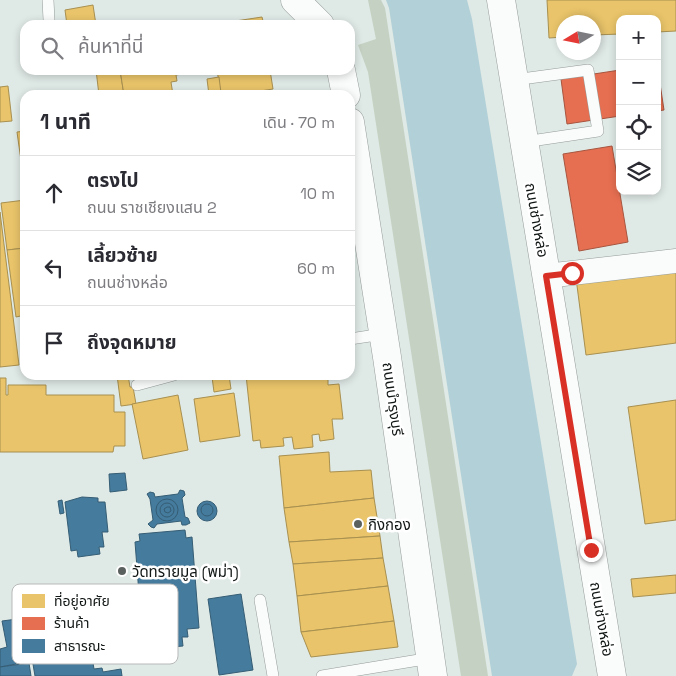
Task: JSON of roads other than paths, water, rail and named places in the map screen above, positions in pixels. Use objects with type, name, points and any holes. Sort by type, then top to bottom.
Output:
[{"type":"main road","points":[[296,0],[315,20]]},
{"type":"main road","name":"ถนนช่างหล่อ","points":[[501,0],[609,672]]},
{"type":"main road","name":"ถนนบำรุงบุรี","points":[[355,154],[432,667]]},
{"type":"street","points":[[546,276],[676,261]]},
{"type":"lane","points":[[48,0],[49,20]]},
{"type":"lane","points":[[514,80],[588,70],[598,131],[524,142]]},
{"type":"lane","points":[[355,338],[383,334]]},
{"type":"lane","points":[[137,384],[153,380]]},
{"type":"lane","points":[[260,600],[273,676]]},
{"type":"lane","points":[[322,676],[432,667]]},
{"type":"water","points":[[386,0],[467,0],[472,19],[577,664],[572,676],[492,676],[389,8]]},
{"type":"place","name":"กิงกอง","points":[[358,524]]},
{"type":"place","name":"วัดทรายมูล (พม่า)","points":[[122,571]]}]
